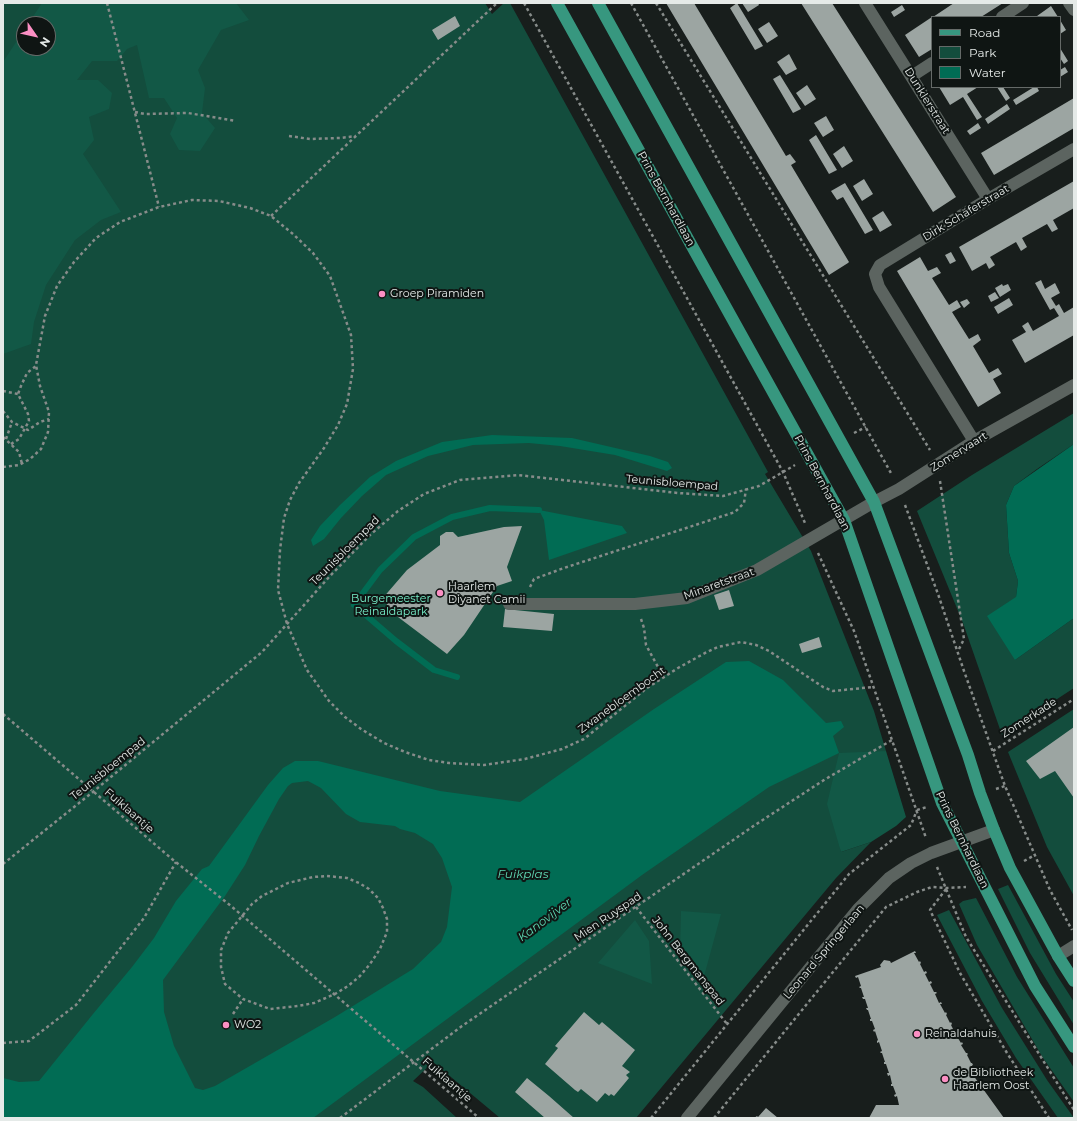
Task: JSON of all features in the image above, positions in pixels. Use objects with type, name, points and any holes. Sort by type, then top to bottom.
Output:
[{"type":"main road","name":"Prins Bernhardlaan","points":[[557,3],[844,520],[942,803],[1035,986],[1074,1047]]},
{"type":"main road","points":[[598,3],[874,502],[966,748],[980,793],[994,830],[1010,868],[1058,956],[1074,981]]},
{"type":"street","name":"Dunklerstraat","points":[[865,3],[988,199]]},
{"type":"street","points":[[1004,16],[1023,3]]},
{"type":"street","points":[[1069,3],[1074,10]]},
{"type":"street","points":[[912,76],[931,64]]},
{"type":"street","name":"Dirk Schäferstraat","points":[[974,441],[879,286],[874,274],[880,265],[988,199],[1074,149]]},
{"type":"street","name":"Zomervaart","points":[[844,520],[899,489],[974,441],[1074,385]]},
{"type":"street","name":"Minaretstraat","points":[[509,604],[635,604],[687,598],[757,570],[844,520]]},
{"type":"street","name":"Leonard Springerlaan","points":[[687,1118],[858,909],[889,878],[932,853],[994,830]]},
{"type":"street","points":[[1058,956],[1074,946]]},
{"type":"path","points":[[107,3],[159,207]]},
{"type":"path","points":[[271,216],[497,3]]},
{"type":"path","points":[[524,3],[783,472],[811,538],[854,631],[932,853],[966,937],[1074,1110]]},
{"type":"path","points":[[631,3],[899,489],[938,594],[1005,786],[1050,890],[1074,934]]},
{"type":"path","points":[[656,3],[938,464],[964,639],[958,651]]},
{"type":"path","points":[[135,112],[145,114],[188,113],[236,121]]},
{"type":"path","points":[[289,136],[310,139],[356,136]]},
{"type":"path","name":"Zwanebloembocht","points":[[3,467],[22,464],[30,459],[41,449],[48,432],[49,412],[40,386],[36,365],[44,316],[57,286],[74,262],[96,238],[120,222],[159,207],[192,200],[219,201],[250,208],[271,216],[313,253],[330,276],[351,335],[353,369],[347,404],[338,425],[324,448],[299,483],[290,500],[284,518],[280,550],[278,590],[287,624],[307,670],[329,700],[345,717],[384,743],[405,752],[429,760],[448,763],[484,764],[525,759],[562,749],[584,738],[647,688],[705,653],[718,647],[741,642],[756,645],[769,651],[823,687],[833,691],[874,687]]},
{"type":"path","points":[[18,394],[28,373],[36,365]]},
{"type":"path","points":[[3,391],[18,394]]},
{"type":"path","points":[[11,444],[19,438],[29,422],[28,414],[18,394]]},
{"type":"path","points":[[3,411],[12,422],[28,430],[40,422],[49,419]]},
{"type":"path","points":[[12,422],[4,438],[19,452],[22,464]]},
{"type":"path","name":"Teunisbloempad","points":[[3,864],[262,652],[360,546],[398,511],[424,494],[460,480],[518,475],[678,493],[723,496],[759,486],[783,472]]},
{"type":"path","points":[[522,604],[534,579],[735,512],[744,502],[746,490]]},
{"type":"path","points":[[635,604],[644,628],[646,645],[664,678]]},
{"type":"path","name":"Zomerkade","points":[[993,750],[1074,699]]},
{"type":"path","name":"Fuiklaantje","points":[[3,714],[189,873],[241,915]]},
{"type":"path","name":"Mien Ruyspad","points":[[340,1118],[462,1026],[755,825],[824,780],[892,740]]},
{"type":"path","points":[[980,793],[1005,786]]},
{"type":"path","points":[[917,810],[942,803]]},
{"type":"path","points":[[651,1118],[849,874],[911,825],[917,810]]},
{"type":"path","points":[[3,1043],[29,1041],[76,1005],[144,918],[176,862]]},
{"type":"path","points":[[327,876],[347,878],[370,889],[378,898],[383,908],[387,919],[387,932],[380,949],[360,976],[335,994],[314,1003],[270,1009],[243,999],[225,984],[220,967],[221,950],[228,933],[241,915],[252,904],[262,896],[288,883],[313,877],[327,876]]},
{"type":"path","points":[[714,1118],[886,907],[917,892],[932,887],[946,888]]},
{"type":"path","points":[[946,888],[930,910],[960,973],[1007,1053],[1049,1118]]},
{"type":"path","name":"John Bergmanspad","points":[[636,907],[727,1024]]},
{"type":"path","points":[[241,915],[335,994]]},
{"type":"path","name":"Fuiklaantje","points":[[335,994],[479,1118]]},
{"type":"path","points":[[233,1014],[243,999]]},
{"type":"green space","name":"Burgemeester Reinaldapark","points":[[3,3],[485,3],[492,14],[504,3],[510,3],[768,472],[765,474],[811,551],[874,711],[886,751],[835,772],[841,852],[871,842],[836,878],[636,1118],[500,1118],[433,1062],[413,1081],[423,1087],[457,1118],[3,1118]]},
{"type":"green space","points":[[1074,413],[1074,444],[1014,486],[1006,505],[1009,553],[1018,581],[1016,597],[1015,660],[1074,618],[1074,688],[1002,735],[963,623],[917,511],[972,475]]},
{"type":"green space","points":[[1074,709],[1074,896],[1047,847],[1008,752]]},
{"type":"green space","points":[[1008,885],[1056,974],[1074,1002],[1074,1025],[1030,953],[998,889]]},
{"type":"green space","points":[[976,898],[1017,977],[1074,1068],[1074,1102],[1043,1058],[977,945],[959,904],[963,901]]},
{"type":"green space","points":[[949,910],[1002,1008],[1047,1080],[1074,1118],[1058,1118],[1016,1058],[982,1001],[937,915]]},
{"type":"shaded area","points":[[42,3],[236,3],[249,20],[221,30],[198,70],[205,88],[202,113],[215,128],[200,151],[179,150],[170,134],[177,118],[164,98],[149,98],[137,45],[127,49],[117,61],[92,61],[77,80],[98,80],[112,93],[109,109],[89,117],[94,140],[83,154],[121,212],[101,220],[75,240],[46,285],[34,322],[31,344],[3,354],[3,62],[16,42],[16,56],[56,56],[56,16],[33,16]]},
{"type":"shaded area","points":[[886,751],[906,817],[896,826],[871,842],[841,852],[827,804],[839,753]]},
{"type":"shaded area","points":[[681,911],[721,914],[703,980],[680,953]]},
{"type":"shaded area","points":[[635,920],[649,941],[652,984],[598,963]]},
{"type":"water","points":[[492,435],[572,438],[650,456],[668,462],[672,468],[667,471],[615,455],[560,446],[529,443],[473,445],[428,456],[386,475],[362,496],[324,539],[313,546],[311,540],[320,526],[370,477],[396,461],[442,442]]},
{"type":"water","points":[[1074,444],[1074,618],[1015,660],[987,616],[1016,597],[1018,581],[1009,553],[1006,505],[1014,486]]},
{"type":"water","points":[[539,510],[622,526],[627,533],[549,560],[544,520]]},
{"type":"water","name":"Fuikplas","points":[[749,661],[783,680],[826,723],[841,721],[844,727],[833,736],[839,753],[769,787],[642,875],[313,1118],[3,1118],[3,1078],[19,1082],[39,1081],[132,967],[154,938],[176,901],[202,869],[209,866],[268,785],[283,768],[295,761],[318,761],[440,791],[520,802],[654,709],[726,662]],"holes":[[[308,781],[321,788],[346,814],[360,822],[395,826],[415,833],[433,844],[442,858],[452,887],[447,927],[441,942],[413,969],[335,1017],[215,1086],[203,1090],[195,1088],[174,1046],[164,1012],[163,980],[225,896],[245,865],[279,799],[288,786],[292,783]]]},
{"type":"building","points":[[666,3],[694,3],[786,156],[790,154],[796,162],[791,165],[849,262],[848,263],[829,275]]},
{"type":"building","points":[[737,3],[763,46],[755,50],[730,8]]},
{"type":"building","points":[[742,3],[758,3],[759,5],[748,12]]},
{"type":"building","points":[[801,3],[832,3],[956,197],[933,212]]},
{"type":"building","points":[[954,3],[1003,3],[983,16],[934,16]]},
{"type":"building","points":[[902,5],[905,10],[894,17],[891,12]]},
{"type":"building","points":[[1051,6],[1057,16],[1037,16]]},
{"type":"building","points":[[455,16],[460,26],[438,40],[432,30]]},
{"type":"building","points":[[931,18],[931,50],[919,57],[905,35]]},
{"type":"building","points":[[769,22],[778,36],[767,43],[758,29]]},
{"type":"building","points":[[1061,22],[1066,30],[1061,33]]},
{"type":"building","points":[[1061,50],[1068,61],[1064,64],[1061,60]]},
{"type":"building","points":[[789,54],[797,69],[786,75],[777,62]]},
{"type":"building","points":[[1065,67],[1068,72],[1061,76],[1061,69]]},
{"type":"building","points":[[780,75],[801,109],[793,113],[773,79]]},
{"type":"building","points":[[807,85],[816,99],[805,106],[796,93]]},
{"type":"building","points":[[940,88],[976,88],[967,94],[982,117],[977,120],[963,97],[950,105]]},
{"type":"building","points":[[998,88],[1004,88],[1010,98],[1006,101]]},
{"type":"building","points":[[1032,88],[1038,88],[1039,91],[1016,105],[1013,100]]},
{"type":"building","points":[[1074,98],[1074,128],[994,175],[981,153]]},
{"type":"building","points":[[1007,104],[1010,109],[988,124],[985,119]]},
{"type":"building","points":[[826,116],[834,130],[823,137],[814,123]]},
{"type":"building","points":[[978,123],[981,128],[970,135],[967,131]]},
{"type":"building","points":[[816,135],[837,170],[829,174],[809,140]]},
{"type":"building","points":[[844,146],[853,161],[842,168],[833,154]]},
{"type":"building","points":[[864,179],[873,194],[862,201],[853,186]]},
{"type":"building","points":[[1074,181],[1074,208],[1053,220],[1058,229],[1052,232],[1047,224],[1022,238],[1027,247],[1021,251],[1016,242],[990,257],[995,265],[989,269],[986,263],[972,271],[959,247]]},
{"type":"building","points":[[845,183],[873,230],[865,234],[843,197],[837,200],[831,191]]},
{"type":"building","points":[[883,211],[892,225],[880,232],[872,218]]},
{"type":"building","points":[[951,252],[956,261],[950,264],[945,255]]},
{"type":"building","points":[[920,257],[928,271],[937,267],[941,273],[932,278],[949,305],[957,300],[961,307],[952,312],[969,339],[978,334],[981,340],[973,346],[989,373],[998,368],[1002,374],[993,379],[1001,393],[978,407],[897,271]]},
{"type":"building","points":[[1041,280],[1045,289],[1055,283],[1060,293],[1051,298],[1056,306],[1059,304],[1064,313],[1074,307],[1074,335],[1025,363],[1012,340],[1026,332],[1022,326],[1028,322],[1033,331],[1059,316],[1054,308],[1050,310],[1035,283]]},
{"type":"building","points":[[1002,284],[1003,286],[1008,284],[1011,290],[1000,297],[995,288]]},
{"type":"building","points":[[995,292],[999,298],[991,302],[988,296]]},
{"type":"building","points":[[1009,298],[1013,305],[998,314],[994,307]]},
{"type":"building","points":[[967,299],[970,303],[964,308],[960,302]]},
{"type":"building","name":"Haarlem Diyanet Camii","points":[[522,526],[507,567],[512,581],[497,586],[464,635],[447,654],[398,617],[382,599],[407,570],[440,545],[440,536],[446,532],[453,532],[458,537],[504,527]]},
{"type":"building","points":[[729,590],[734,606],[719,610],[714,595]]},
{"type":"building","points":[[505,609],[554,614],[552,631],[503,627]]},
{"type":"building","points":[[819,637],[822,647],[802,653],[799,644]]},
{"type":"building","points":[[1074,727],[1074,798],[1055,771],[1040,779],[1026,761]]},
{"type":"building","name":"Reinaldahuis","points":[[915,951],[916,953],[914,953],[919,962],[920,961],[924,972],[926,971],[927,973],[925,974],[929,982],[931,981],[932,983],[930,984],[934,992],[937,993],[935,994],[939,1003],[941,1002],[942,1004],[940,1004],[945,1013],[946,1012],[955,1033],[957,1032],[958,1034],[956,1035],[963,1044],[961,1045],[968,1054],[967,1055],[976,1073],[978,1073],[978,1075],[973,1075],[1004,1118],[869,1118],[876,1105],[899,1105],[897,1096],[895,1097],[894,1095],[896,1094],[893,1086],[891,1086],[890,1075],[888,1076],[887,1073],[889,1073],[886,1064],[884,1064],[885,1062],[882,1053],[880,1052],[882,1051],[879,1042],[877,1043],[878,1040],[875,1031],[874,1032],[873,1030],[875,1029],[872,1021],[870,1021],[871,1019],[866,1008],[868,1008],[865,999],[862,997],[864,997],[861,988],[859,987],[861,986],[858,977],[856,978],[855,976],[881,967],[880,965],[884,960],[890,961],[891,963]]},
{"type":"building","points":[[584,1012],[599,1025],[602,1022],[635,1050],[622,1066],[630,1072],[626,1075],[629,1078],[614,1096],[611,1094],[609,1096],[605,1093],[597,1102],[581,1089],[578,1092],[575,1090],[545,1064],[558,1048],[555,1046]]},
{"type":"building","points":[[527,1078],[574,1118],[545,1118],[515,1092]]},
{"type":"building","points":[[766,1108],[778,1118],[754,1118],[757,1116],[758,1117]]},
{"type":"waterway","points":[[457,677],[434,670],[396,641],[354,605],[380,570],[414,537],[452,517],[490,508],[539,510]]},
{"type":"place","name":"Groep Piramiden","points":[[382,294]]},
{"type":"place","name":"Haarlem Diyanet Camii","points":[[440,593]]},
{"type":"place","name":"WO2","points":[[226,1025]]},
{"type":"place","name":"Reinaldahuis","points":[[917,1034]]},
{"type":"place","name":"de Bibliotheek Haarlem Oost","points":[[945,1079]]},
{"type":"water label","name":"Kanovijver","points":[[545,920]]}]
